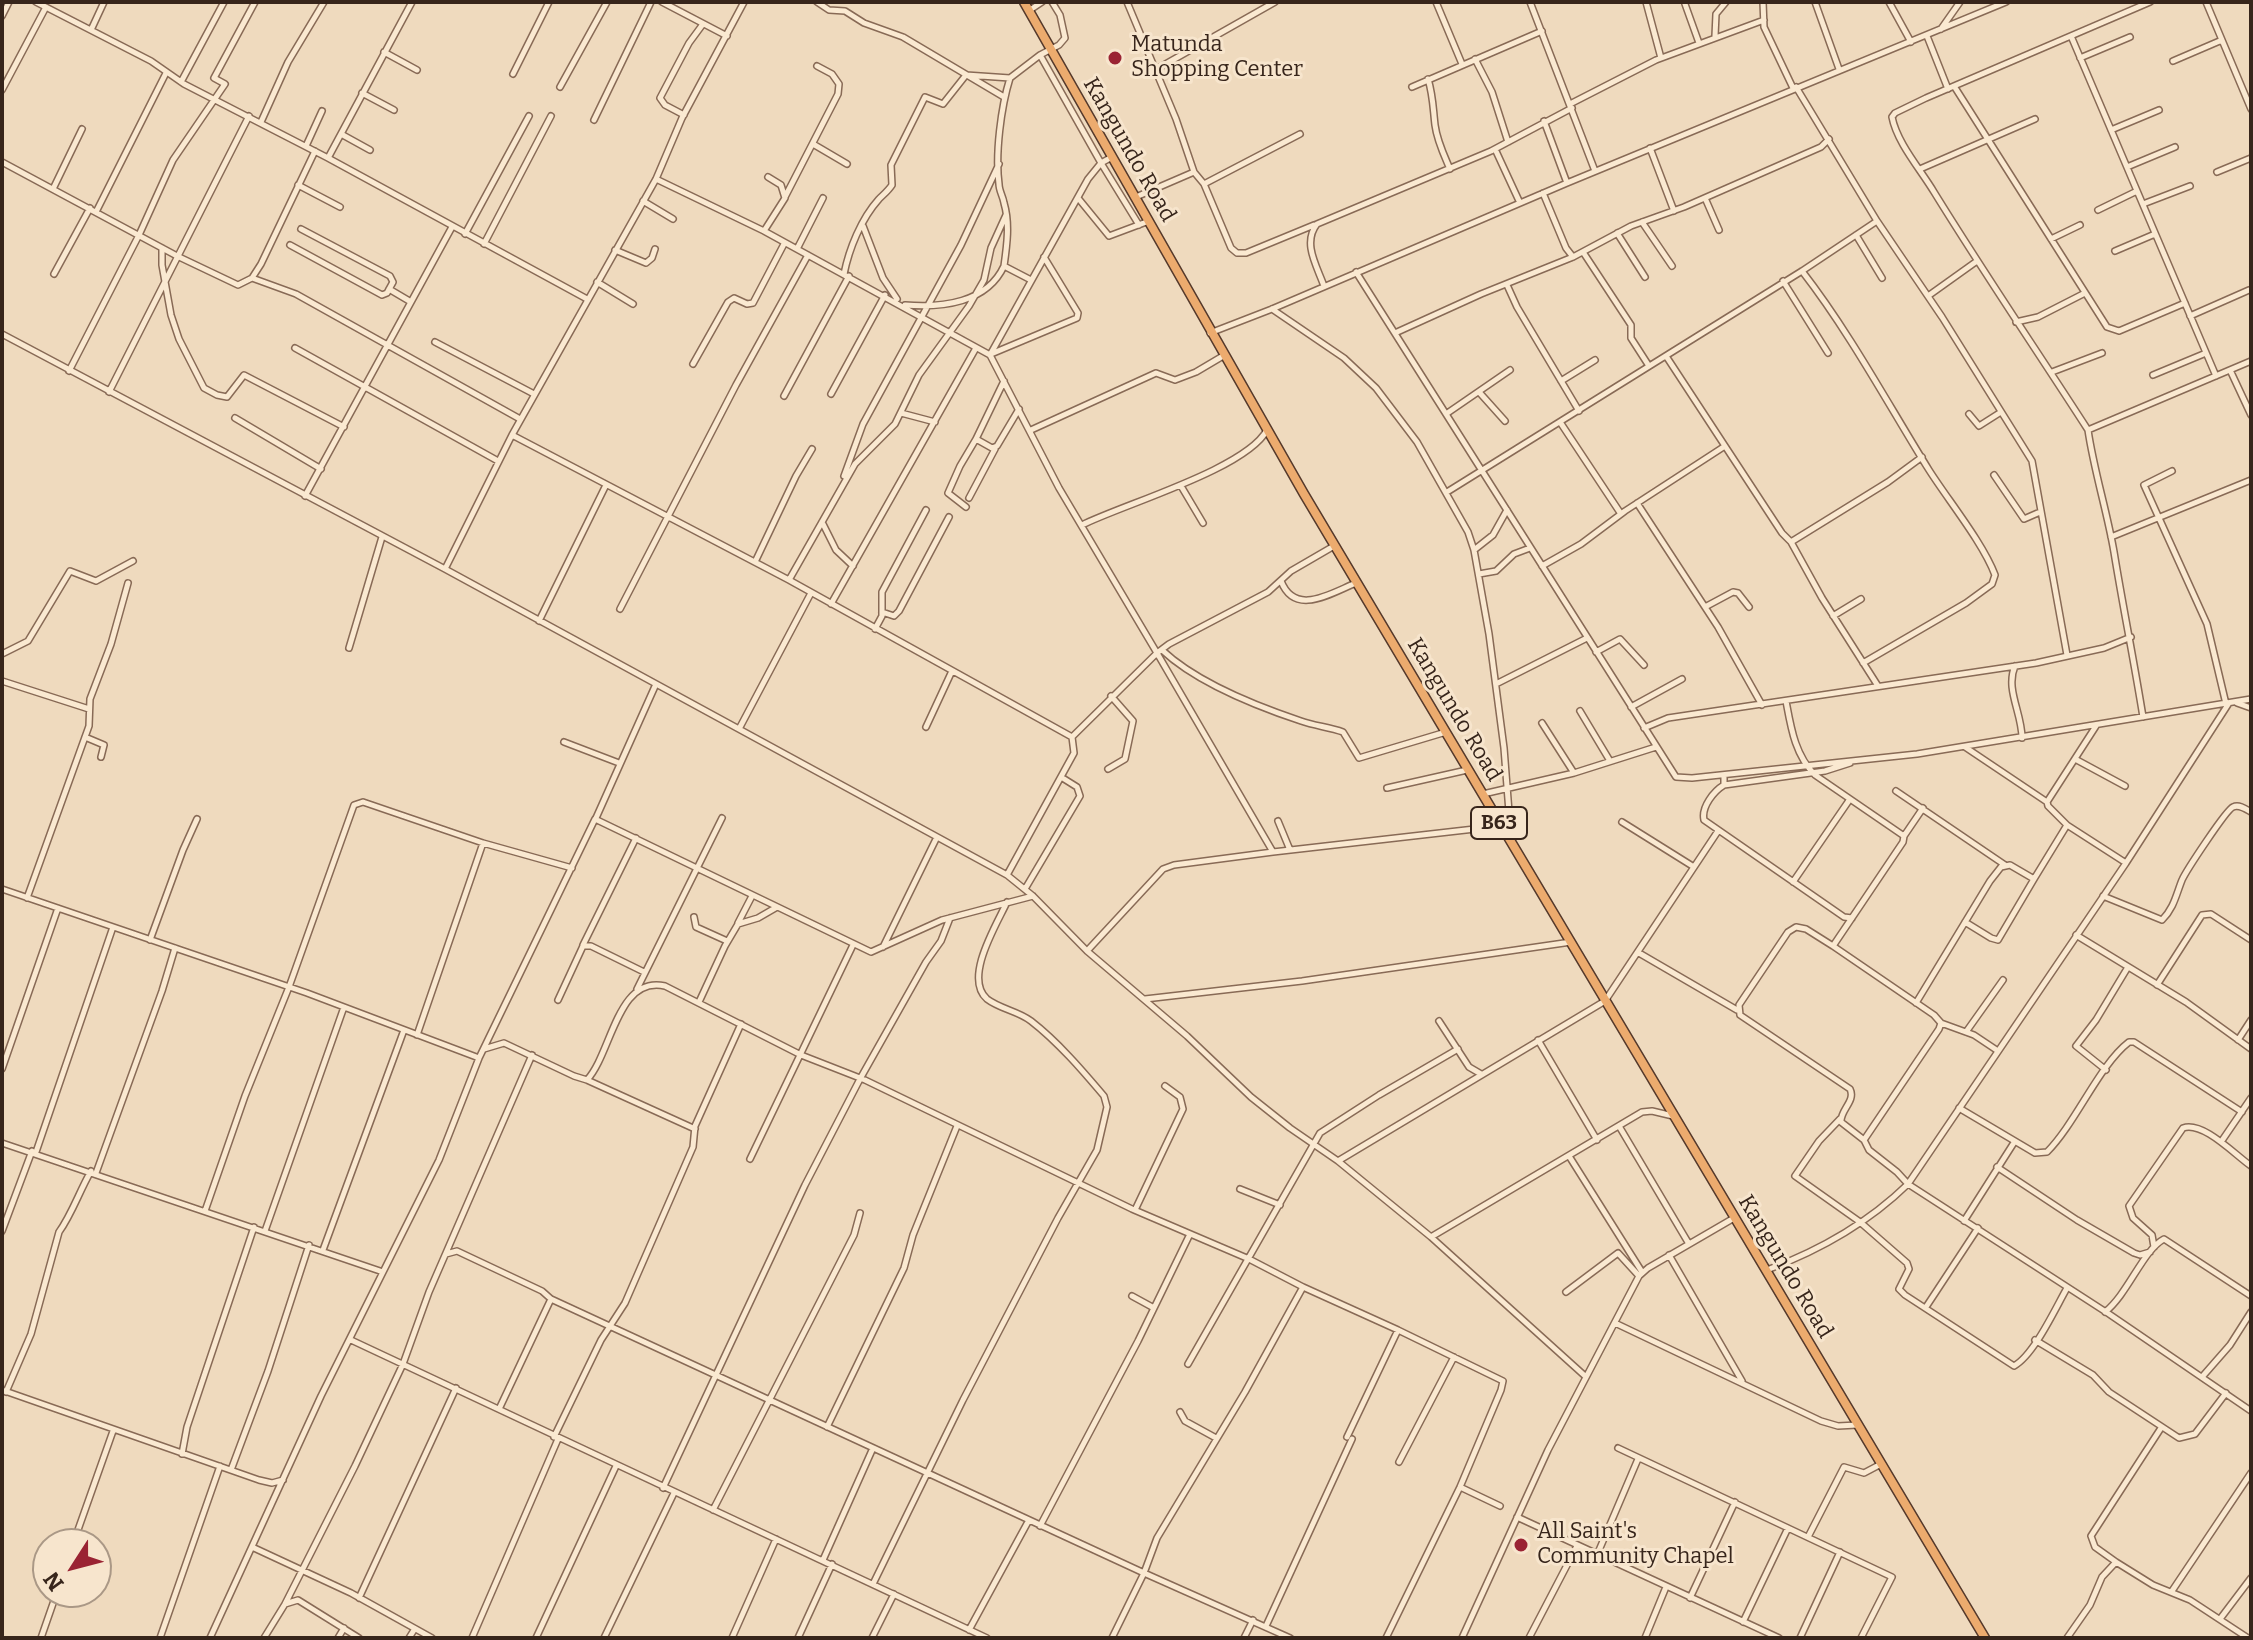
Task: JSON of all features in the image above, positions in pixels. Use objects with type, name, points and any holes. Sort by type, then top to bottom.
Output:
[{"type":"highway","name":"Kangundo Road","points":[[1026,6],[1223,356],[1985,1638]]},
{"type":"street","points":[[2,16],[9,2]]},
{"type":"street","points":[[36,2],[151,61],[181,82],[306,146],[587,299]]},
{"type":"street","points":[[91,30],[104,2]]},
{"type":"street","points":[[181,82],[224,2]]},
{"type":"street","points":[[69,371],[139,235],[173,160],[225,84],[214,78],[255,2]]},
{"type":"street","points":[[261,122],[288,62],[324,2]]},
{"type":"street","points":[[328,158],[412,2]]},
{"type":"street","points":[[513,74],[549,2]]},
{"type":"street","points":[[560,87],[607,2]]},
{"type":"street","points":[[594,120],[651,2]]},
{"type":"street","points":[[662,2],[727,36]]},
{"type":"street","points":[[445,569],[520,419],[656,179],[684,115],[744,2]]},
{"type":"street","points":[[817,2],[829,10],[845,11],[864,23],[903,37],[1004,97]]},
{"type":"street","points":[[1026,6],[1042,2]]},
{"type":"street","points":[[902,305],[946,305],[975,296],[998,278],[1004,266],[1008,243],[1006,215],[998,183],[1004,97],[1010,78],[1065,38],[1060,15],[1052,2]]},
{"type":"street","points":[[1127,2],[1176,119],[1194,172],[1204,184],[1231,248],[1237,253],[1246,253],[1450,169],[1495,149],[1661,58],[1764,20]]},
{"type":"street","points":[[1155,70],[1275,2]]},
{"type":"street","points":[[1436,2],[1462,64]]},
{"type":"street","points":[[1530,2],[1595,171]]},
{"type":"street","points":[[1646,2],[1661,58]]},
{"type":"street","points":[[1715,36],[1716,14],[1726,2]]},
{"type":"street","points":[[1763,2],[1764,27],[1794,88],[2032,461],[2067,655]]},
{"type":"street","points":[[1815,2],[1839,69]]},
{"type":"street","points":[[1889,2],[1911,42]]},
{"type":"street","points":[[1941,30],[1960,2]]},
{"type":"street","points":[[1210,333],[1839,69],[1927,36],[1992,5],[2006,2]]},
{"type":"street","points":[[2143,717],[2131,637],[2088,430],[1977,261],[1892,117],[1951,88],[2150,2]]},
{"type":"street","points":[[2206,2],[2251,109]]},
{"type":"street","points":[[1685,4],[1699,43]]},
{"type":"street","points":[[2,90],[46,7]]},
{"type":"street","points":[[684,115],[665,105],[660,98],[689,43],[703,24]]},
{"type":"street","points":[[1412,87],[1542,31]]},
{"type":"street","points":[[1927,36],[1951,88],[1989,141],[2107,327],[2119,331],[2185,303]]},
{"type":"street","points":[[2071,36],[2216,376]]},
{"type":"street","points":[[2080,58],[2130,37]]},
{"type":"street","points":[[2173,61],[2222,40]]},
{"type":"street","points":[[384,52],[417,70]]},
{"type":"street","points":[[1040,55],[1139,225]]},
{"type":"street","points":[[1475,59],[1492,92],[1508,142]]},
{"type":"street","points":[[764,231],[785,198],[833,106],[839,84],[832,74],[817,66]]},
{"type":"street","points":[[54,274],[93,210],[166,73]]},
{"type":"street","points":[[966,75],[1010,78]]},
{"type":"street","points":[[784,396],[847,275],[850,250],[879,199],[892,185],[891,165],[925,97],[943,104],[966,75]]},
{"type":"street","points":[[1428,79],[1434,100],[1435,126],[1450,169]]},
{"type":"street","points":[[362,93],[394,110]]},
{"type":"street","points":[[2111,130],[2159,110]]},
{"type":"street","points":[[306,146],[322,111]]},
{"type":"street","points":[[109,392],[249,116]]},
{"type":"street","points":[[465,234],[529,116]]},
{"type":"street","points":[[484,244],[551,116]]},
{"type":"street","points":[[1920,169],[2035,119]]},
{"type":"street","points":[[1544,121],[1567,183]]},
{"type":"street","points":[[53,189],[82,129]]},
{"type":"street","points":[[341,134],[370,150]]},
{"type":"street","points":[[1204,184],[1216,181],[1300,134]]},
{"type":"street","points":[[1395,333],[1573,257],[1642,222],[1814,150],[1829,139]]},
{"type":"street","points":[[813,144],[847,164]]},
{"type":"street","points":[[2127,167],[2175,147]]},
{"type":"street","points":[[1650,148],[1674,211]]},
{"type":"street","points":[[1495,149],[1520,203]]},
{"type":"street","points":[[2,162],[177,256],[238,285],[252,278],[315,151]]},
{"type":"street","points":[[990,355],[1078,198],[1101,163],[1112,157]]},
{"type":"street","points":[[2217,172],[2251,158]]},
{"type":"street","points":[[842,485],[863,424],[961,245],[999,164]]},
{"type":"street","points":[[1136,197],[1194,172]]},
{"type":"street","points":[[768,177],[781,185],[785,198]]},
{"type":"street","points":[[656,179],[764,231],[990,355],[1059,488],[1160,652],[1273,852]]},
{"type":"street","points":[[298,185],[340,207]]},
{"type":"street","points":[[2143,204],[2190,186]]},
{"type":"street","points":[[2098,210],[2137,191]]},
{"type":"street","points":[[1543,193],[1566,248],[1573,257]]},
{"type":"street","points":[[797,249],[823,198]]},
{"type":"street","points":[[1078,198],[1109,236],[1149,221]]},
{"type":"street","points":[[1705,198],[1719,230]]},
{"type":"street","points":[[643,201],[673,219]]},
{"type":"street","points":[[789,580],[855,464],[887,433],[901,413],[919,375],[975,296],[984,280],[991,248],[1006,215]]},
{"type":"street","points":[[1447,492],[1877,221]]},
{"type":"street","points":[[1642,222],[1672,266]]},
{"type":"street","points":[[1309,242],[1311,231],[1317,224]]},
{"type":"street","points":[[863,225],[883,278],[902,305]]},
{"type":"street","points":[[2051,239],[2080,225]]},
{"type":"street","points":[[305,497],[452,227]]},
{"type":"street","points":[[290,245],[382,295],[389,289],[393,282],[390,276],[301,229]]},
{"type":"street","points":[[1294,232],[1309,242],[1324,286]]},
{"type":"street","points":[[1617,233],[1645,277]]},
{"type":"street","points":[[2115,251],[2155,234]]},
{"type":"street","points":[[1856,235],[1882,278]]},
{"type":"street","points":[[693,364],[728,302],[734,298],[747,304],[753,303],[784,244]]},
{"type":"street","points":[[162,247],[171,315],[179,339],[204,388],[227,397],[244,375],[344,427]]},
{"type":"street","points":[[615,250],[646,263],[655,249]]},
{"type":"street","points":[[1583,252],[1631,325],[1631,338],[1649,366]]},
{"type":"street","points":[[620,609],[808,255]]},
{"type":"street","points":[[990,355],[1077,318],[1078,313],[1044,257]]},
{"type":"street","points":[[1928,296],[1977,261]]},
{"type":"street","points":[[1004,266],[1031,280]]},
{"type":"street","points":[[1802,271],[1822,297],[1993,571],[1995,579],[1966,603],[1863,663]]},
{"type":"street","points":[[1356,272],[1676,777],[1724,775],[1964,747],[2251,699]]},
{"type":"street","points":[[252,278],[290,291],[520,419]]},
{"type":"street","points":[[1783,281],[1828,353]]},
{"type":"street","points":[[597,282],[633,304]]},
{"type":"street","points":[[1507,285],[1579,411]]},
{"type":"street","points":[[389,289],[411,302]]},
{"type":"street","points":[[2190,316],[2249,290]]},
{"type":"street","points":[[2016,322],[2038,317],[2085,293]]},
{"type":"street","points":[[831,394],[885,295]]},
{"type":"street","points":[[1087,951],[1159,872],[1168,867],[1501,826],[1509,812],[1496,684],[1479,574],[1474,550],[1460,514],[1417,442],[1376,388],[1344,358],[1272,309]]},
{"type":"street","points":[[2,334],[445,569],[1007,875],[1251,1097],[1338,1161],[1431,1237],[1585,1376]]},
{"type":"street","points":[[435,342],[534,394]]},
{"type":"street","points":[[831,604],[977,347]]},
{"type":"street","points":[[295,348],[498,461]]},
{"type":"street","points":[[2052,372],[2102,353]]},
{"type":"street","points":[[2153,375],[2206,353]]},
{"type":"street","points":[[1031,430],[1136,380],[1156,373],[1175,380],[1223,356]]},
{"type":"street","points":[[1666,356],[1782,533],[1791,542],[1878,686]]},
{"type":"street","points":[[1561,381],[1595,360]]},
{"type":"street","points":[[2088,430],[2251,361]]},
{"type":"street","points":[[1446,414],[1510,370]]},
{"type":"street","points":[[2230,370],[2251,415]]},
{"type":"street","points":[[966,507],[948,493],[949,487],[1004,381]]},
{"type":"street","points":[[1479,391],[1505,421]]},
{"type":"street","points":[[969,498],[1019,408]]},
{"type":"street","points":[[1969,414],[1979,426],[2001,412]]},
{"type":"street","points":[[901,413],[935,422]]},
{"type":"street","points":[[235,418],[321,469]]},
{"type":"street","points":[[1560,422],[1621,514]]},
{"type":"street","points":[[1082,525],[1181,486],[1256,445],[1267,429]]},
{"type":"street","points":[[512,435],[789,580],[1072,737]]},
{"type":"street","points":[[976,439],[995,448]]},
{"type":"street","points":[[1542,566],[1581,544],[1725,446]]},
{"type":"street","points":[[755,562],[812,449]]},
{"type":"street","points":[[1791,542],[1888,482],[1922,457]]},
{"type":"street","points":[[1766,1270],[1815,1249],[1860,1222],[1908,1184],[2126,863],[2230,703],[2207,624],[2144,485],[2172,471]]},
{"type":"street","points":[[1994,475],[2024,519],[2040,512]]},
{"type":"street","points":[[2111,537],[2251,480]]},
{"type":"street","points":[[539,621],[606,485]]},
{"type":"street","points":[[1181,486],[1203,523]]},
{"type":"street","points":[[1637,503],[1705,607],[1762,705]]},
{"type":"street","points":[[875,629],[881,620],[882,592],[926,510]]},
{"type":"street","points":[[1474,550],[1493,535],[1507,510]]},
{"type":"street","points":[[882,612],[894,616],[899,611],[949,517]]},
{"type":"street","points":[[822,522],[836,550],[853,566]]},
{"type":"street","points":[[349,648],[382,537]]},
{"type":"street","points":[[1072,737],[1160,652],[1268,592],[1291,571],[1335,546]]},
{"type":"street","points":[[1479,574],[1496,571],[1514,554],[1530,548]]},
{"type":"street","points":[[2,654],[28,641],[70,571],[96,581],[133,561]]},
{"type":"street","points":[[1281,581],[1288,593],[1310,602],[1357,583]]},
{"type":"street","points":[[27,898],[89,726],[89,710],[128,583]]},
{"type":"street","points":[[1705,607],[1733,592],[1738,593],[1749,607]]},
{"type":"street","points":[[739,729],[811,593]]},
{"type":"street","points":[[1833,616],[1861,599]]},
{"type":"street","points":[[1644,728],[1668,718],[2015,666],[2104,648],[2131,637]]},
{"type":"street","points":[[1496,684],[1587,638]]},
{"type":"street","points":[[1596,652],[1620,639],[1644,665]]},
{"type":"street","points":[[1160,652],[1231,693],[1294,719],[1343,732],[1359,758],[1446,732]]},
{"type":"street","points":[[2015,666],[2011,688],[2021,721],[2022,738]]},
{"type":"street","points":[[926,727],[952,671]]},
{"type":"street","points":[[1631,707],[1682,679]]},
{"type":"street","points":[[2,681],[89,710]]},
{"type":"street","points":[[210,1638],[321,1396],[439,1160],[479,1058],[572,868],[656,684]]},
{"type":"street","points":[[1108,769],[1125,759],[1133,721],[1111,696]]},
{"type":"street","points":[[1786,701],[1795,744],[1806,766],[1904,836]]},
{"type":"street","points":[[2230,703],[2251,708]]},
{"type":"street","points":[[1580,711],[1610,761]]},
{"type":"street","points":[[1542,723],[1574,773]]},
{"type":"street","points":[[2047,802],[2096,725]]},
{"type":"street","points":[[85,737],[104,745],[101,757]]},
{"type":"street","points":[[1007,875],[1074,753],[1072,737]]},
{"type":"street","points":[[564,742],[619,763]]},
{"type":"street","points":[[1483,794],[1574,773],[1656,747]]},
{"type":"street","points":[[1964,747],[2047,802],[2050,810],[2067,825],[2126,863]]},
{"type":"street","points":[[2075,759],[2125,786]]},
{"type":"street","points":[[1852,918],[1844,917],[1718,831],[1704,820],[1702,814],[1717,790],[1724,785],[1838,769],[1854,761]]},
{"type":"street","points":[[1387,788],[1468,769]]},
{"type":"street","points":[[1724,775],[1724,785]]},
{"type":"street","points":[[1025,889],[1080,796],[1077,787],[1061,777]]},
{"type":"street","points":[[1896,791],[2005,865],[2034,879]]},
{"type":"street","points":[[1793,882],[1850,799]]},
{"type":"street","points":[[205,1211],[245,1096],[289,987],[356,803],[363,802],[483,843],[572,868]]},
{"type":"street","points":[[2103,896],[2162,920],[2175,902],[2182,878],[2227,814],[2237,806],[2251,812]]},
{"type":"street","points":[[1833,946],[1923,808]]},
{"type":"street","points":[[587,1080],[594,1073],[607,1040],[637,989],[722,818]]},
{"type":"street","points":[[150,940],[197,819]]},
{"type":"street","points":[[595,819],[871,952],[951,917],[1033,896]]},
{"type":"street","points":[[1278,821],[1290,850]]},
{"type":"street","points":[[1622,822],[1694,867]]},
{"type":"street","points":[[1965,922],[1998,940],[2067,825]]},
{"type":"street","points":[[1338,1161],[1605,1001],[1718,831]]},
{"type":"street","points":[[882,948],[937,837]]},
{"type":"street","points":[[558,1000],[636,838]]},
{"type":"street","points":[[417,1035],[483,843]]},
{"type":"street","points":[[1916,1003],[1990,881],[2005,865]]},
{"type":"street","points":[[2,889],[289,987],[479,1058]]},
{"type":"street","points":[[699,1002],[752,896]]},
{"type":"street","points":[[873,1584],[1102,1134],[1106,1100],[1079,1067],[1032,1022],[990,1001],[980,987],[981,959],[1007,902]]},
{"type":"street","points":[[738,924],[758,918],[777,907]]},
{"type":"street","points":[[2,1069],[58,908]]},
{"type":"street","points":[[2157,985],[2202,915],[2211,914],[2251,940]]},
{"type":"street","points":[[694,917],[696,927],[727,941]]},
{"type":"street","points":[[663,1488],[805,1185],[860,1079],[941,941],[951,917]]},
{"type":"street","points":[[1844,917],[1846,926]]},
{"type":"street","points":[[2,1231],[34,1152],[113,927]]},
{"type":"street","points":[[1738,1011],[1739,1005],[1792,929],[1800,927],[1833,946],[1941,1023],[1966,1032],[1998,1051]]},
{"type":"street","points":[[2076,935],[2197,1009],[2251,1049]]},
{"type":"street","points":[[1145,999],[1302,981],[1572,942]]},
{"type":"street","points":[[750,1159],[853,945]]},
{"type":"street","points":[[583,946],[591,946],[644,972]]},
{"type":"street","points":[[175,948],[162,991],[93,1172],[59,1232],[31,1334],[4,1391],[266,1482],[284,1480]]},
{"type":"street","points":[[1639,952],[1738,1011],[1745,1019],[1850,1089],[1852,1098],[1840,1119],[1819,1141],[1795,1176],[1860,1222],[1909,1265],[1899,1289],[1905,1295],[2010,1364],[2017,1365],[2067,1288]]},
{"type":"street","points":[[2106,1070],[2076,1046],[2096,1020],[2128,967]]},
{"type":"street","points":[[1966,1032],[2003,980]]},
{"type":"street","points":[[637,989],[655,983],[665,986],[801,1055],[860,1079],[1135,1210],[1249,1259],[1503,1381],[1460,1487],[1386,1638]]},
{"type":"street","points":[[265,1231],[344,1007]]},
{"type":"street","points":[[2238,1040],[2251,1020]]},
{"type":"street","points":[[1439,1021],[1472,1070],[1482,1074]]},
{"type":"street","points":[[1864,1140],[1941,1023]]},
{"type":"street","points":[[472,1638],[556,1438],[601,1340],[625,1303],[693,1147],[695,1129],[741,1024]]},
{"type":"street","points":[[323,1251],[404,1030]]},
{"type":"street","points":[[1538,1040],[1597,1140]]},
{"type":"street","points":[[1959,1108],[2035,1153],[2047,1152],[2125,1045],[2134,1042],[2242,1112]]},
{"type":"street","points":[[484,1049],[504,1043],[695,1129]]},
{"type":"street","points":[[1188,1364],[1320,1133],[1458,1049]]},
{"type":"street","points":[[264,1638],[303,1571],[403,1364],[446,1254],[532,1055]]},
{"type":"street","points":[[1135,1210],[1183,1109],[1180,1097],[1165,1086]]},
{"type":"street","points":[[2221,1142],[2251,1098]]},
{"type":"street","points":[[1431,1237],[1647,1111],[1674,1116]]},
{"type":"street","points":[[1840,1119],[1864,1140],[1867,1149],[1908,1184],[2251,1411]]},
{"type":"street","points":[[827,1427],[904,1268],[913,1235],[957,1126]]},
{"type":"street","points":[[1619,1126],[1689,1244]]},
{"type":"street","points":[[2105,1312],[2115,1303],[2152,1249],[2152,1235],[2130,1214],[2129,1206],[2183,1128],[2191,1126],[2221,1142],[2251,1166]]},
{"type":"street","points":[[1964,1221],[2015,1141]]},
{"type":"street","points":[[2,1143],[383,1272]]},
{"type":"street","points":[[1569,1156],[1641,1274]]},
{"type":"street","points":[[1997,1167],[2134,1253],[2140,1255],[2164,1239],[2251,1296]]},
{"type":"street","points":[[1240,1189],[1280,1205]]},
{"type":"street","points":[[713,1510],[854,1235],[860,1213]]},
{"type":"street","points":[[1462,1638],[1585,1376],[1641,1274],[1735,1218]]},
{"type":"street","points":[[182,1454],[187,1427],[254,1227]]},
{"type":"street","points":[[1926,1307],[1978,1228]]},
{"type":"street","points":[[1040,1526],[1190,1234]]},
{"type":"street","points":[[231,1470],[268,1371],[309,1245]]},
{"type":"street","points":[[446,1254],[457,1251],[542,1291],[551,1299],[1040,1526],[1290,1638]]},
{"type":"street","points":[[1566,1292],[1618,1253],[1641,1274]]},
{"type":"street","points":[[1669,1255],[1742,1382]]},
{"type":"street","points":[[1112,1638],[1144,1573],[1157,1538],[1245,1392],[1303,1287]]},
{"type":"street","points":[[1132,1296],[1154,1308]]},
{"type":"street","points":[[500,1407],[551,1299]]},
{"type":"street","points":[[2202,1377],[2230,1345],[2251,1312]]},
{"type":"street","points":[[1615,1323],[1821,1421],[1838,1426],[1858,1425]]},
{"type":"street","points":[[1266,1626],[1398,1330]]},
{"type":"street","points":[[351,1340],[500,1407],[556,1438],[987,1638]]},
{"type":"street","points":[[2035,1340],[2093,1375],[2109,1392],[2179,1438],[2191,1436],[2200,1430],[2226,1393]]},
{"type":"street","points":[[1399,1462],[1454,1357]]},
{"type":"street","points":[[359,1598],[456,1388]]},
{"type":"street","points":[[1180,1412],[1185,1421],[1216,1438]]},
{"type":"street","points":[[2161,1428],[2091,1536],[2095,1547],[2153,1585],[2172,1591],[2220,1619],[2246,1638]]},
{"type":"street","points":[[79,1528],[113,1431]]},
{"type":"street","points":[[823,1560],[873,1448]]},
{"type":"street","points":[[1618,1448],[1892,1577],[1861,1638]]},
{"type":"street","points":[[1597,1555],[1638,1459]]},
{"type":"street","points":[[1808,1537],[1844,1467],[1864,1473],[1881,1464]]},
{"type":"street","points":[[160,1638],[220,1466]]},
{"type":"street","points":[[536,1638],[616,1466]]},
{"type":"street","points":[[2172,1591],[2251,1473]]},
{"type":"street","points":[[1460,1487],[1500,1506]]},
{"type":"street","points":[[604,1638],[674,1493]]},
{"type":"street","points":[[1690,1598],[1735,1502]]},
{"type":"street","points":[[1517,1517],[1778,1638]]},
{"type":"street","points":[[969,1630],[1029,1520]]},
{"type":"street","points":[[1743,1622],[1788,1528]]},
{"type":"street","points":[[732,1638],[776,1539]]},
{"type":"street","points":[[1529,1638],[1577,1546]]},
{"type":"street","points":[[252,1547],[359,1598],[432,1638]]},
{"type":"street","points":[[1800,1638],[1840,1552]]},
{"type":"street","points":[[2067,1638],[2090,1605],[2102,1577],[2116,1562]]},
{"type":"street","points":[[798,1638],[832,1564]]},
{"type":"street","points":[[2220,1619],[2251,1578]]},
{"type":"street","points":[[1645,1638],[1666,1587]]},
{"type":"street","points":[[872,1638],[894,1594]]},
{"type":"street","points":[[285,1604],[298,1600],[359,1638]]},
{"type":"street","points":[[41,1638],[51,1608]]},
{"type":"street","points":[[1244,1638],[1253,1620]]},
{"type":"street","points":[[338,1638],[344,1628]]},
{"type":"street","points":[[409,1638],[414,1630]]},
{"type":"place","name":"Matunda Shopping Center","points":[[1115,58]]},
{"type":"place","name":"All Saint's Community Chapel","points":[[1521,1545]]}]
